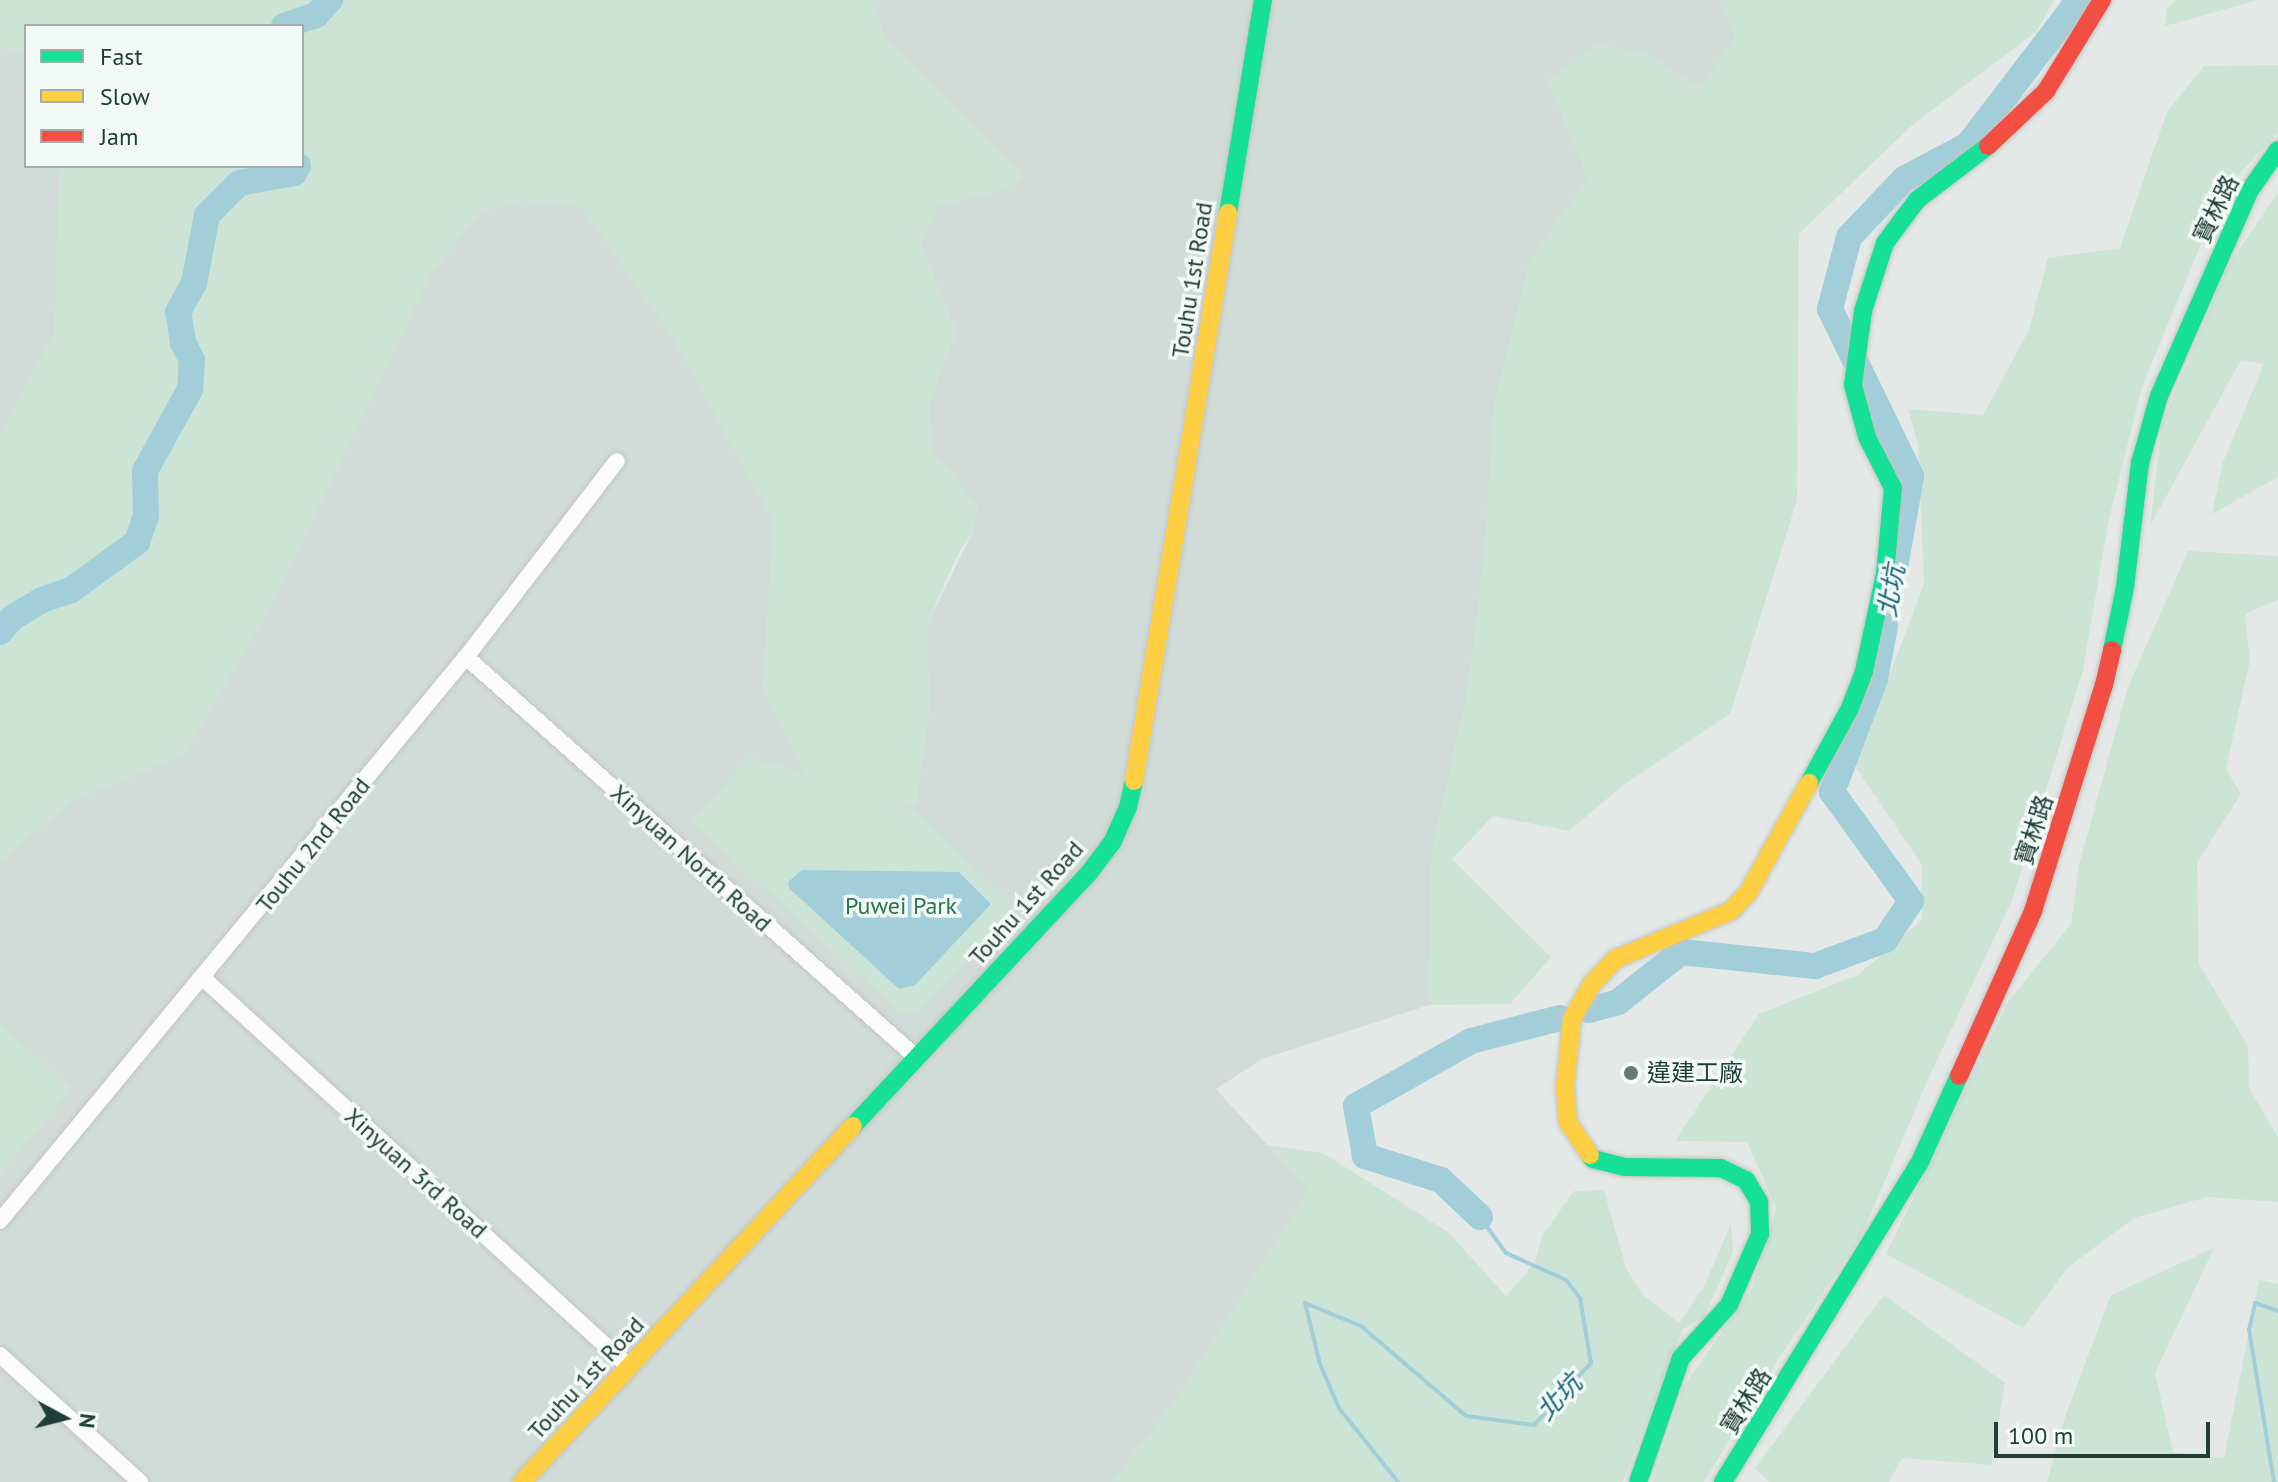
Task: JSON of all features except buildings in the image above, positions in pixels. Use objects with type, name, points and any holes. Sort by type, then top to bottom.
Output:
[{"type":"street","name":"Touhu 1st Road","points":[[522,1482],[1089,873],[1112,843],[1128,807],[1263,0]]},
{"type":"street","points":[[1638,1482],[1681,1358],[1729,1305],[1760,1234],[1759,1202],[1746,1180],[1721,1168],[1624,1167],[1593,1159],[1568,1122],[1565,1087],[1572,1019],[1592,984],[1615,959],[1731,911],[1748,893],[1850,708],[1864,671],[1885,574],[1893,488],[1867,437],[1853,385],[1863,311],[1885,243],[1917,200],[2004,133],[2046,91],[2102,0]]},
{"type":"street","name":"寶林路","points":[[1723,1482],[1858,1268],[1919,1164],[2033,911],[2104,685],[2125,587],[2140,463],[2159,396],[2250,190],[2278,150]]},
{"type":"street","name":"Touhu 2nd Road","points":[[0,1221],[466,657],[617,461]]},
{"type":"street","name":"Xinyuan North Road","points":[[466,657],[917,1058]]},
{"type":"street","name":"Xinyuan 3rd Road","points":[[203,978],[629,1367]]},
{"type":"street","points":[[0,1355],[140,1482]]},
{"type":"shaded area","points":[[871,0],[1720,0],[1736,36],[1700,89],[1648,55],[1548,79],[1588,178],[1528,266],[1467,695],[1432,853],[1429,1005],[1262,1059],[1216,1089],[1309,1191],[1176,1400],[1112,1482],[0,1482],[0,860],[74,800],[184,754],[272,603],[431,273],[481,211],[526,200],[581,206],[674,338],[774,522],[763,689],[916,803],[930,704],[926,627],[973,531],[977,506],[932,451],[929,402],[956,332],[920,245],[937,206],[1006,189],[1023,174],[886,40]]},
{"type":"shaded area","points":[[0,48],[24,51],[24,168],[60,169],[55,332],[0,437]]},
{"type":"green space","name":"Puwei Park","points":[[0,0],[871,0],[886,40],[1023,174],[1006,189],[937,206],[920,245],[956,332],[929,402],[932,451],[977,506],[973,531],[957,556],[926,627],[930,704],[916,804],[895,803],[915,810],[1017,909],[916,1013],[900,1012],[692,821],[750,757],[806,774],[763,689],[774,522],[674,338],[581,206],[526,200],[481,211],[431,274],[272,603],[184,754],[74,800],[0,860],[0,437],[55,332],[60,168],[304,168],[304,24],[24,24],[24,51],[0,48]]},
{"type":"green space","points":[[1720,0],[2054,0],[2037,31],[1910,127],[1799,234],[1797,500],[1730,714],[1622,786],[1569,831],[1493,816],[1452,859],[1551,957],[1510,1004],[1429,1005],[1432,853],[1467,694],[1484,556],[1494,405],[1528,266],[1588,178],[1548,79],[1599,44],[1648,55],[1700,89],[1736,36]]},
{"type":"green space","points":[[2177,0],[2258,0],[2165,26],[2167,8]]},
{"type":"green space","points":[[2278,65],[2278,132],[2222,193],[2142,387],[2108,523],[2083,670],[2012,900],[1929,1077],[1861,1237],[1778,1360],[1704,1482],[1652,1482],[1684,1386],[1752,1289],[1776,1208],[1747,1142],[1675,1141],[1759,1014],[1858,975],[1922,920],[1922,865],[1855,766],[1924,584],[1918,445],[1908,409],[1983,415],[2029,330],[2048,258],[2120,248],[2167,112],[2204,66]]},
{"type":"green space","points":[[2278,192],[2278,477],[2212,514],[2223,462],[2264,364],[2241,360],[2150,526],[2162,424],[2228,266]]},
{"type":"green space","points":[[2188,551],[2278,556],[2278,600],[2245,614],[2250,660],[2226,769],[2241,794],[2197,863],[2199,964],[2248,1046],[2249,1088],[2278,1137],[2278,1202],[2207,1197],[2134,1218],[2068,1267],[2023,1328],[1886,1254],[2008,1002],[2071,924],[2079,865],[2128,687]]},
{"type":"green space","points":[[0,1023],[71,1089],[0,1175]]},
{"type":"green space","points":[[1267,1145],[1323,1153],[1448,1232],[1506,1296],[1535,1263],[1542,1236],[1574,1191],[1604,1190],[1626,1268],[1642,1294],[1679,1323],[1704,1287],[1731,1223],[1733,1252],[1704,1317],[1683,1329],[1623,1482],[1112,1482],[1176,1400],[1309,1191]]},
{"type":"green space","points":[[2214,1248],[2155,1373],[2173,1452],[2224,1458],[2259,1280],[2278,1284],[2278,1482],[2047,1482],[2066,1414],[2111,1295]]},
{"type":"green space","points":[[1884,1295],[2005,1383],[1991,1465],[1902,1458],[1889,1482],[1769,1482],[1755,1468]]},
{"type":"water","points":[[802,870],[959,872],[991,904],[915,985],[899,989],[789,888],[788,882]]},
{"type":"waterway","points":[[290,24],[316,15],[330,0]]},
{"type":"waterway","name":"北坑","points":[[1895,568],[1911,476],[1830,309],[1849,237],[1904,179],[1968,145],[2079,0]]},
{"type":"waterway","points":[[0,632],[12,618],[42,600],[71,590],[137,542],[146,516],[145,471],[190,389],[192,360],[183,342],[178,312],[194,283],[207,215],[239,183],[294,173],[297,168]]},
{"type":"waterway","name":"北坑","points":[[1589,1010],[1618,1002],[1681,952],[1815,966],[1885,940],[1911,901],[1832,792],[1875,679],[1885,626]]},
{"type":"waterway","name":"北坑","points":[[1480,1217],[1441,1180],[1365,1156],[1356,1106],[1471,1041],[1560,1018]]},
{"type":"waterway","name":"北坑","points":[[1398,1482],[1339,1408],[1320,1364],[1305,1303],[1361,1326],[1466,1416],[1534,1425],[1591,1363],[1580,1298],[1566,1280],[1506,1253],[1480,1217]]},
{"type":"waterway","points":[[2274,1482],[2249,1330],[2255,1303],[2278,1311]]},
{"type":"traffic: fast","points":[[1228,213],[1263,0]]},
{"type":"traffic: fast","points":[[1809,783],[1850,708],[1864,671],[1885,574],[1893,488],[1867,437],[1853,385],[1863,311],[1885,243],[1917,200],[1988,146]]},
{"type":"traffic: fast","points":[[2112,650],[2125,587],[2140,463],[2159,396],[2250,190],[2278,150]]},
{"type":"traffic: fast","points":[[853,1126],[1089,873],[1112,843],[1128,807],[1134,781]]},
{"type":"traffic: fast","points":[[1723,1482],[1919,1164],[1959,1076]]},
{"type":"traffic: fast","points":[[1590,1155],[1593,1159],[1624,1167],[1721,1168],[1746,1180],[1759,1202],[1760,1234],[1729,1305],[1681,1358],[1638,1482]]},
{"type":"traffic: slow","points":[[1134,781],[1228,213]]},
{"type":"traffic: slow","points":[[1590,1155],[1568,1122],[1565,1087],[1572,1019],[1592,984],[1615,959],[1731,911],[1748,893],[1809,783]]},
{"type":"traffic: slow","points":[[522,1482],[853,1126]]},
{"type":"traffic: jam","points":[[1988,146],[2046,91],[2102,0]]},
{"type":"traffic: jam","points":[[1959,1076],[2033,911],[2104,685],[2112,650]]},
{"type":"place","name":"違建工廠","points":[[1631,1073]]}]
